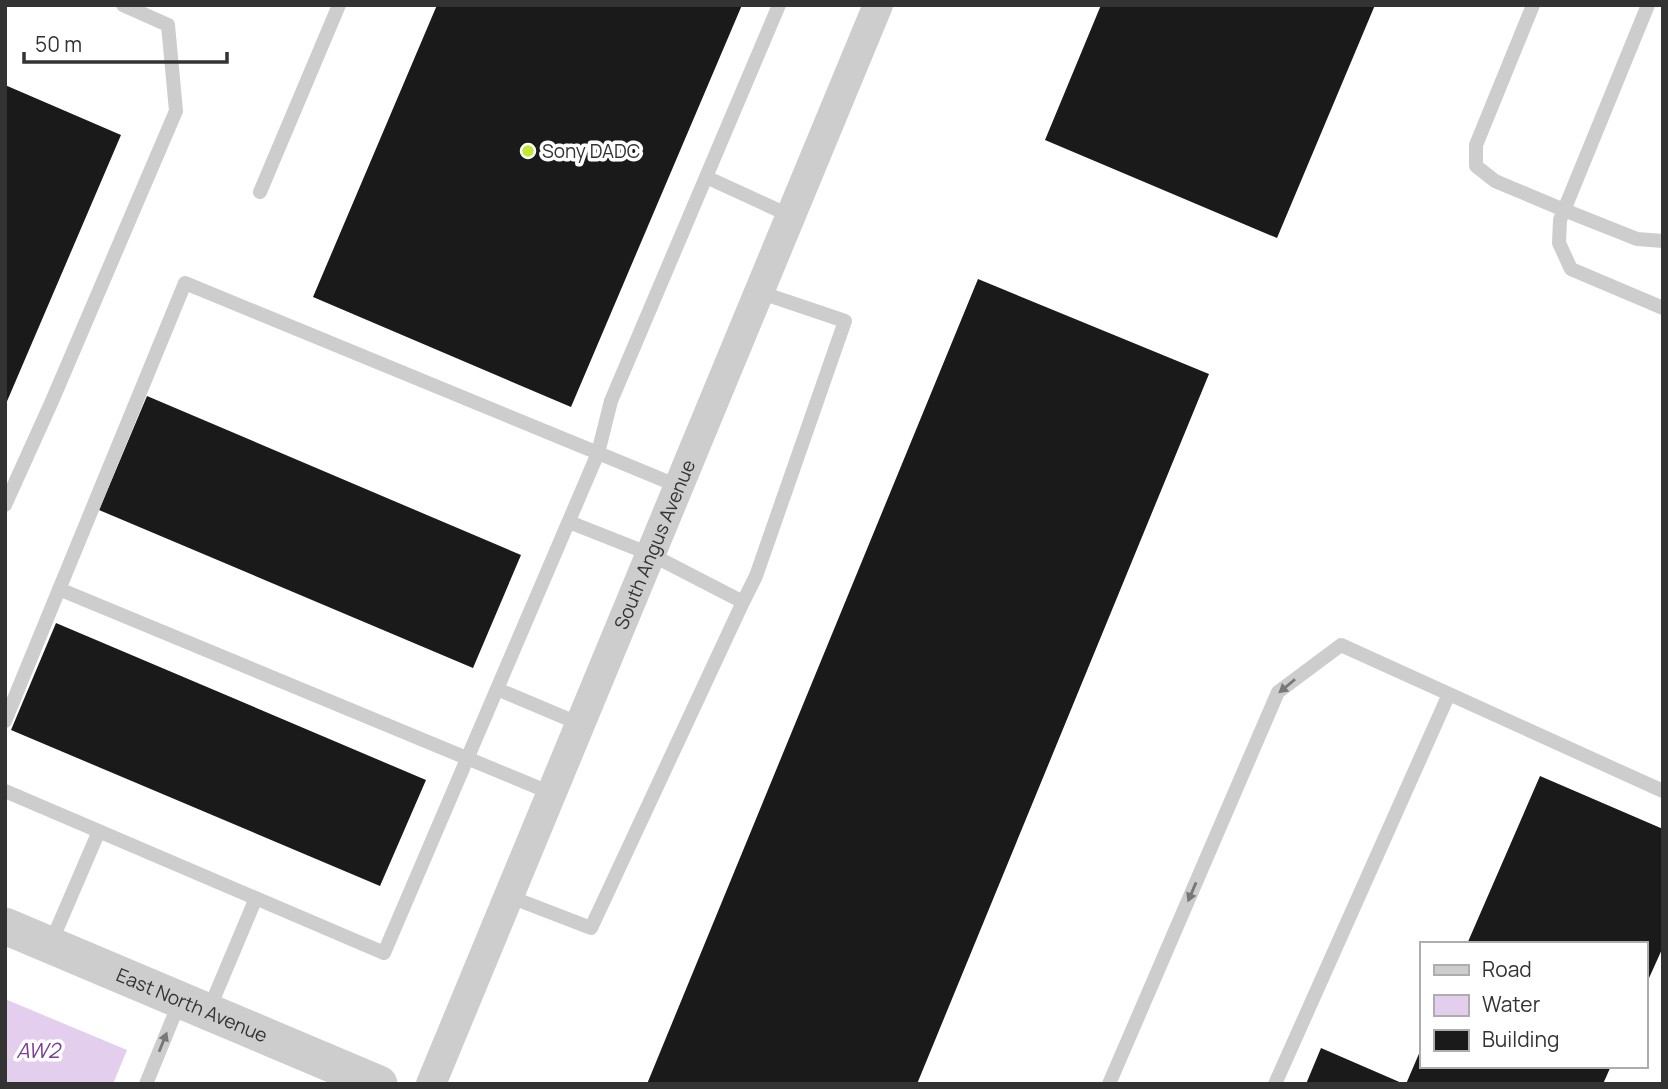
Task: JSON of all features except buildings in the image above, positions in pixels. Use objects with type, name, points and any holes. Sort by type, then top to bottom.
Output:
[{"type":"street","name":"South Angus Avenue","points":[[430,1084],[878,5]]},
{"type":"street","name":"East North Avenue","points":[[5,926],[379,1084]]},
{"type":"lane","points":[[5,505],[176,111],[168,25],[123,5]]},
{"type":"lane","points":[[260,192],[339,5]]},
{"type":"lane","points":[[5,792],[384,953],[598,453],[611,401],[779,5]]},
{"type":"lane","points":[[1533,5],[1476,145],[1476,166],[1495,181],[1564,210],[1637,239],[1663,241]]},
{"type":"lane","points":[[1648,5],[1560,220],[1559,243],[1571,269],[1663,308]]},
{"type":"lane","points":[[706,177],[791,216]]},
{"type":"lane","points":[[5,721],[185,283],[678,486]]},
{"type":"lane","points":[[508,896],[590,928],[756,576],[845,321],[759,292]]},
{"type":"lane","points":[[569,522],[650,554],[743,602]]},
{"type":"lane","points":[[59,589],[551,793]]},
{"type":"lane","points":[[1109,1084],[1278,692],[1341,645],[1663,791]]},
{"type":"lane","points":[[497,689],[580,724]]},
{"type":"lane","points":[[1275,1084],[1449,694]]},
{"type":"lane","points":[[50,945],[99,831]]},
{"type":"lane","points":[[146,1084],[256,898]]},
{"type":"water","name":"AW2","points":[[5,999],[127,1050],[113,1084],[5,1084]]},
{"type":"place","name":"Sony DADC","points":[[528,151]]}]
